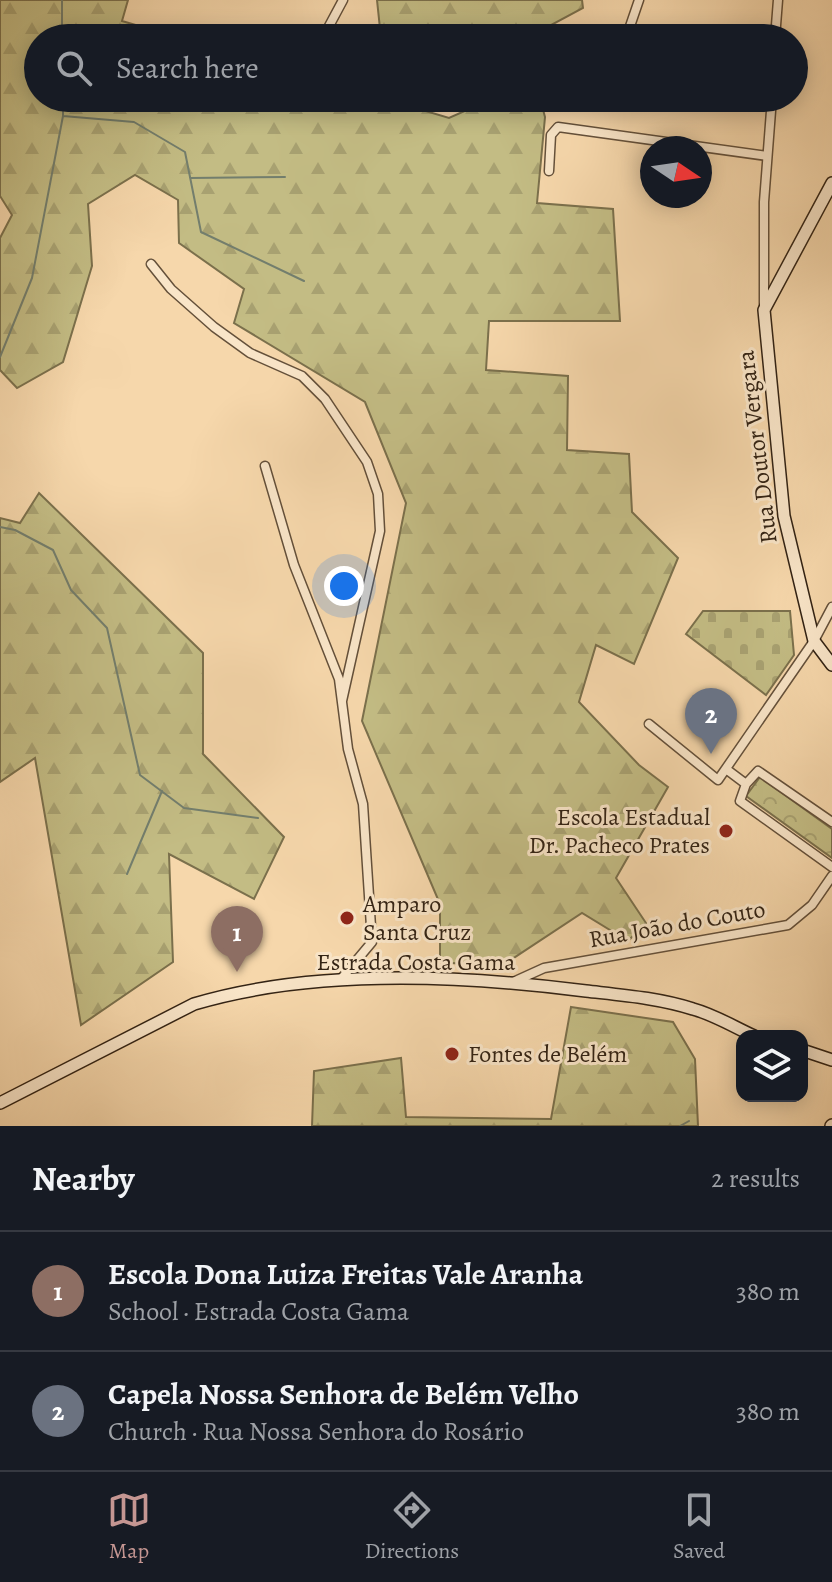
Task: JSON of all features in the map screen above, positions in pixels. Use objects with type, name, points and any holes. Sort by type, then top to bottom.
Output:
[{"type":"main road","points":[[764,310],[832,183]]},
{"type":"main road","name":"Rua Doutor Vergara","points":[[764,310],[784,516],[814,641],[832,665]]},
{"type":"main road","name":"Estrada Costa Gama","points":[[0,1103],[41,1079],[194,1004],[228,994],[341,979],[510,983],[624,995],[692,1008],[741,1030]]},
{"type":"main road","points":[[808,1052],[832,1060]]},
{"type":"street","points":[[330,24],[343,0]]},
{"type":"street","points":[[631,24],[639,0]]},
{"type":"street","points":[[776,24],[778,0]]},
{"type":"street","points":[[764,310],[769,112]]},
{"type":"street","points":[[549,171],[551,135],[558,127],[767,156]]},
{"type":"street","points":[[151,264],[171,289],[214,327],[250,353],[302,376],[325,399],[367,462],[378,494],[380,531],[342,701]]},
{"type":"street","points":[[265,466],[294,565],[339,679],[348,749],[363,804],[373,932],[368,949],[341,979]]},
{"type":"street","points":[[649,724],[716,780],[814,641],[832,607]]},
{"type":"street","points":[[726,769],[746,784]]},
{"type":"street","points":[[832,822],[758,771],[746,784],[740,801],[832,867]]},
{"type":"street","name":"Rua João do Couto","points":[[510,983],[544,968],[788,925],[812,905],[832,876]]},
{"type":"green space","points":[[0,0],[128,0],[122,21],[132,24],[24,24],[24,112],[429,112],[449,118],[462,112],[544,112],[537,203],[613,209],[620,321],[489,321],[486,370],[568,376],[567,450],[629,454],[632,512],[678,558],[634,664],[596,645],[579,702],[639,765],[668,787],[616,878],[646,923],[628,941],[582,913],[500,967],[440,962],[440,904],[362,721],[406,503],[365,402],[234,323],[244,289],[179,243],[178,200],[135,175],[88,204],[92,266],[63,362],[17,388],[0,370],[0,238],[12,215],[0,196]]},
{"type":"green space","points":[[377,0],[582,0],[583,8],[553,24],[380,24]]},
{"type":"green space","points":[[39,493],[203,653],[203,754],[284,837],[254,899],[169,854],[173,962],[81,1025],[35,758],[0,782],[0,518],[20,523]]},
{"type":"green space","points":[[703,611],[790,611],[794,655],[766,695],[686,634]]},
{"type":"green space","points":[[760,777],[832,829],[832,858],[746,796]]},
{"type":"green space","points":[[571,1007],[673,1022],[695,1059],[698,1126],[312,1126],[314,1071],[401,1058],[406,1117],[551,1119]]},
{"type":"waterway","points":[[62,0],[62,24]]},
{"type":"waterway","points":[[0,357],[32,278],[63,112]]},
{"type":"waterway","points":[[63,116],[134,122],[185,152],[201,232],[304,281]]},
{"type":"waterway","points":[[190,178],[285,177]]},
{"type":"waterway","points":[[0,527],[15,530],[53,550],[71,590],[107,628],[140,775],[184,808],[258,818]]},
{"type":"waterway","points":[[127,874],[162,791]]},
{"type":"waterway","points":[[680,1126],[689,1121]]},
{"type":"place","name":"Capela Nossa Senhora de Belém Velho","points":[[711,754]]},
{"type":"place","name":"Escola Estadual Dr. Pacheco Prates","points":[[726,831]]},
{"type":"place","name":"Amparo Santa Cruz","points":[[347,918]]},
{"type":"place","name":"Escola Dona Luiza Freitas Vale Aranha","points":[[237,972]]},
{"type":"place","name":"Fontes de Belém","points":[[452,1054]]}]
